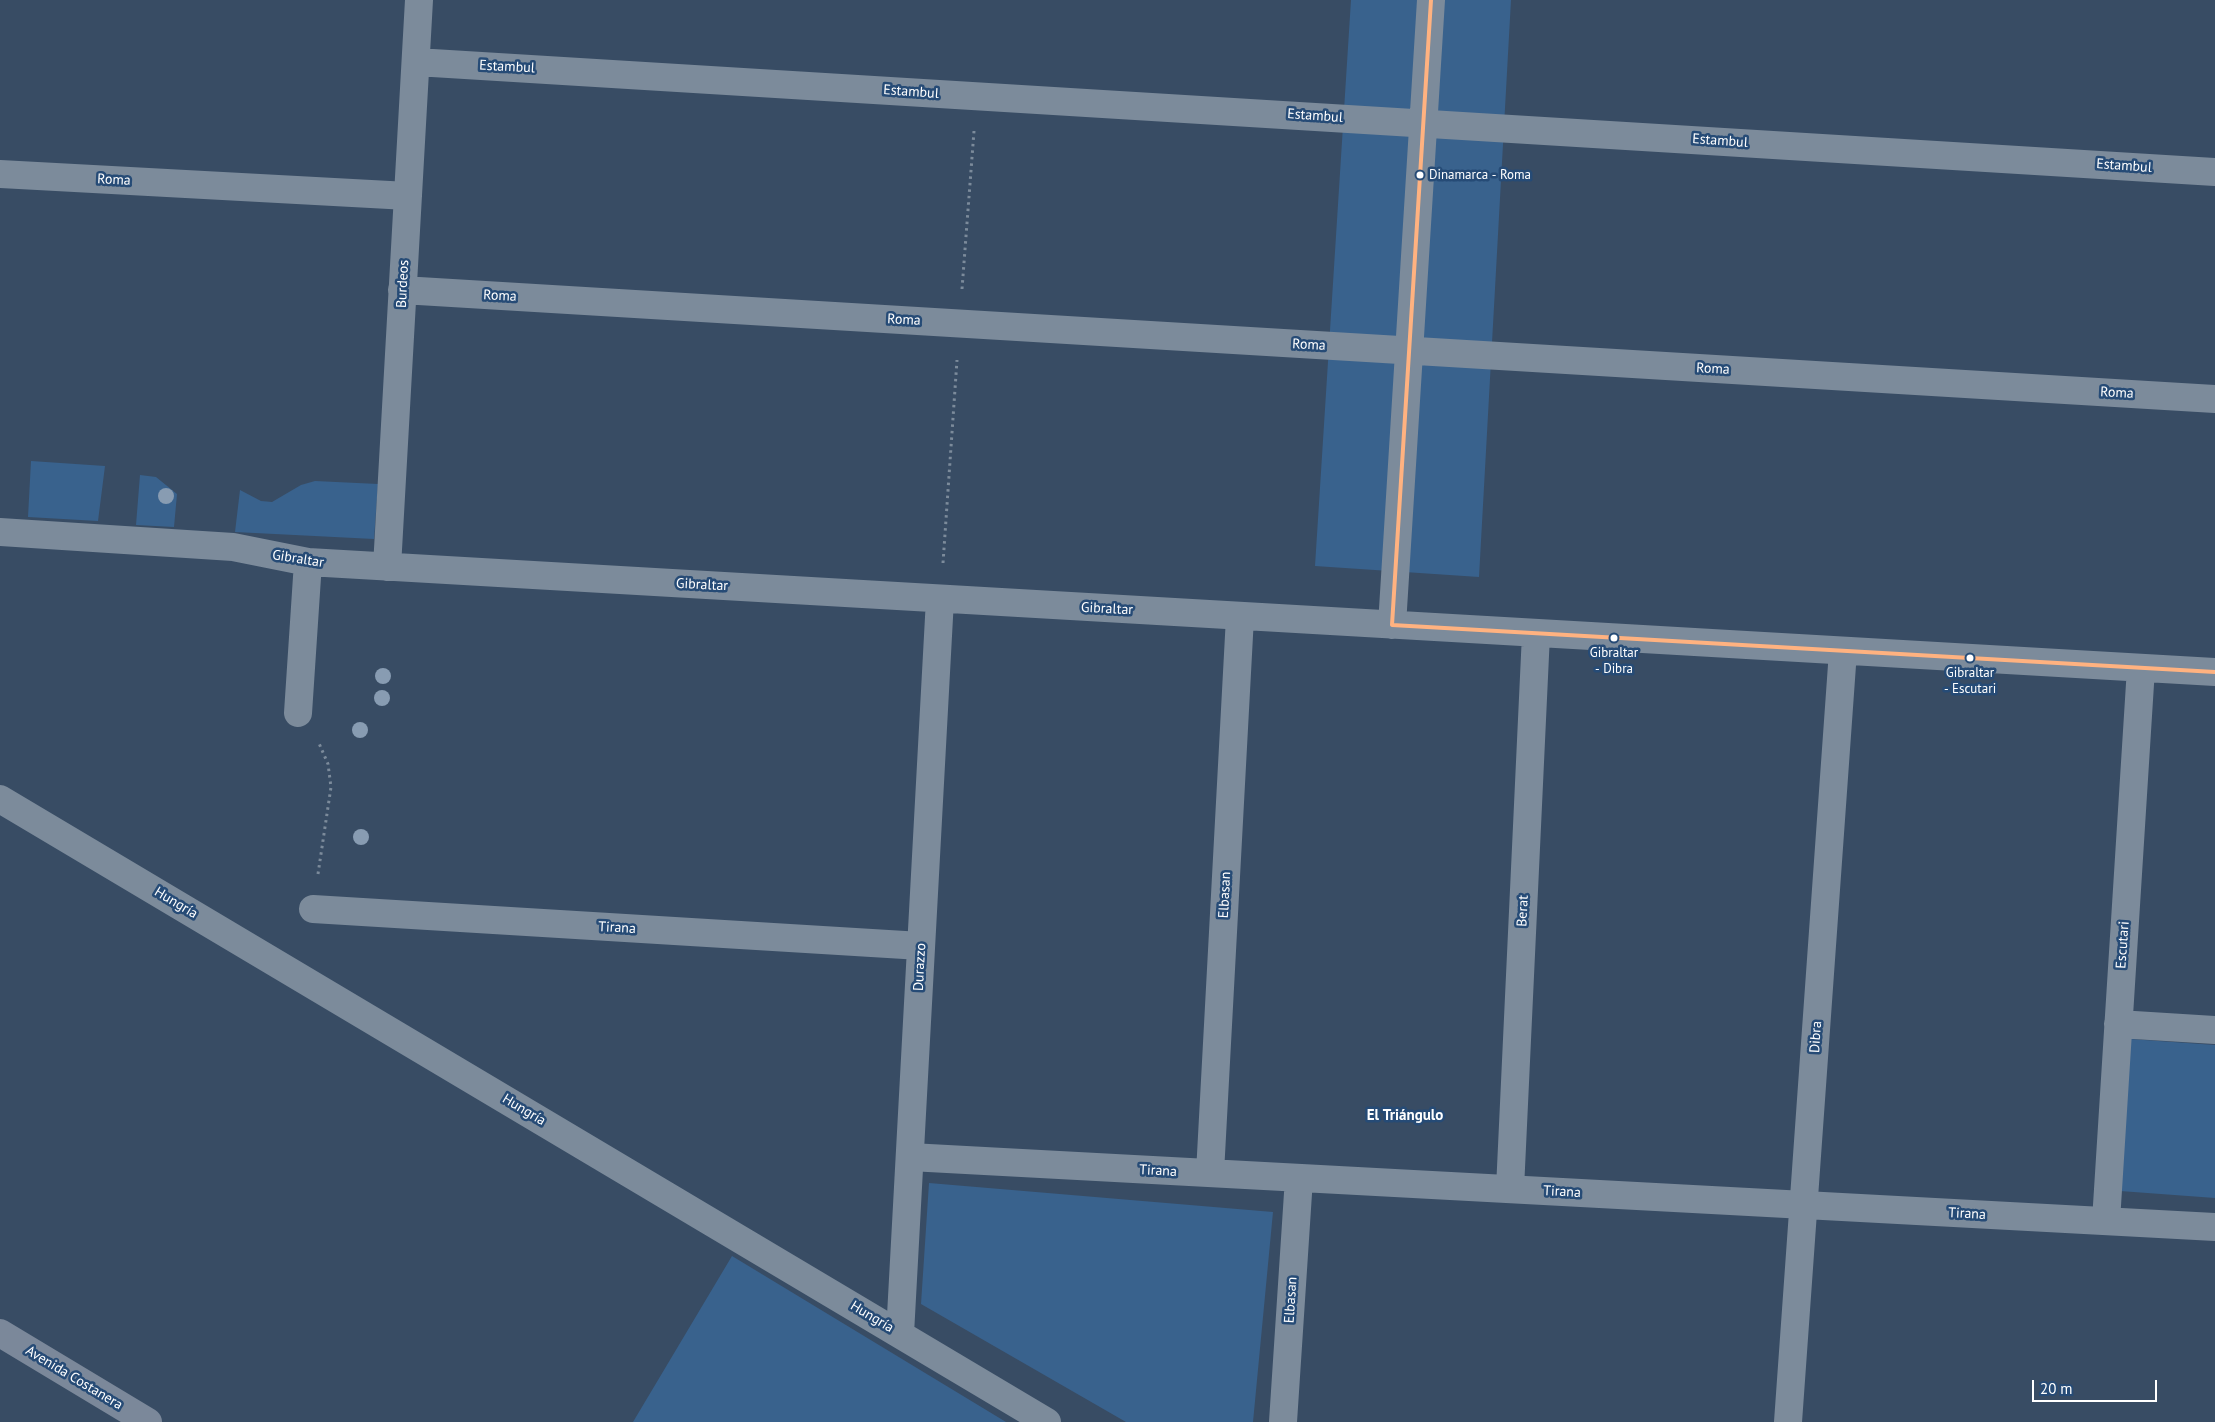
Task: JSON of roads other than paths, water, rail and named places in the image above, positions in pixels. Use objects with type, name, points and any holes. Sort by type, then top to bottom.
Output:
[{"type":"main road","name":"Avenida Costanera","points":[[0,1334],[148,1422]]},
{"type":"street","name":"Burdeos","points":[[386,567],[419,0]]},
{"type":"street","points":[[1392,625],[1431,0]]},
{"type":"street","name":"Estambul","points":[[416,62],[2215,172]]},
{"type":"street","name":"Roma","points":[[0,174],[408,196]]},
{"type":"street","name":"Roma","points":[[402,290],[2215,398]]},
{"type":"street","name":"Gibraltar","points":[[0,532],[233,547],[308,562],[386,567],[2215,672]]},
{"type":"street","points":[[298,713],[308,562]]},
{"type":"street","name":"Durazzo","points":[[900,1334],[940,599]]},
{"type":"street","name":"Elbasan","points":[[1210,1173],[1240,617]]},
{"type":"street","name":"Berat","points":[[1510,1189],[1536,634]]},
{"type":"street","name":"Dibra","points":[[1788,1422],[1843,651]]},
{"type":"street","name":"Escutari","points":[[2106,1221],[2141,668]]},
{"type":"street","name":"Hungría","points":[[0,799],[1048,1422]]},
{"type":"street","name":"Tirana","points":[[313,909],[921,946]]},
{"type":"street","points":[[2118,1024],[2215,1030]]},
{"type":"street","name":"Tirana","points":[[910,1157],[2215,1227]]},
{"type":"street","name":"Elbasan","points":[[1283,1422],[1299,1178]]},
{"type":"place","name":"Dinamarca - Roma","points":[[1420,175]]},
{"type":"place","name":"Gibraltar - Dibra","points":[[1614,638]]},
{"type":"place","name":"Gibraltar - Escutari","points":[[1970,658]]},
{"type":"district","name":"El Triángulo","points":[[1405,1116]]}]
